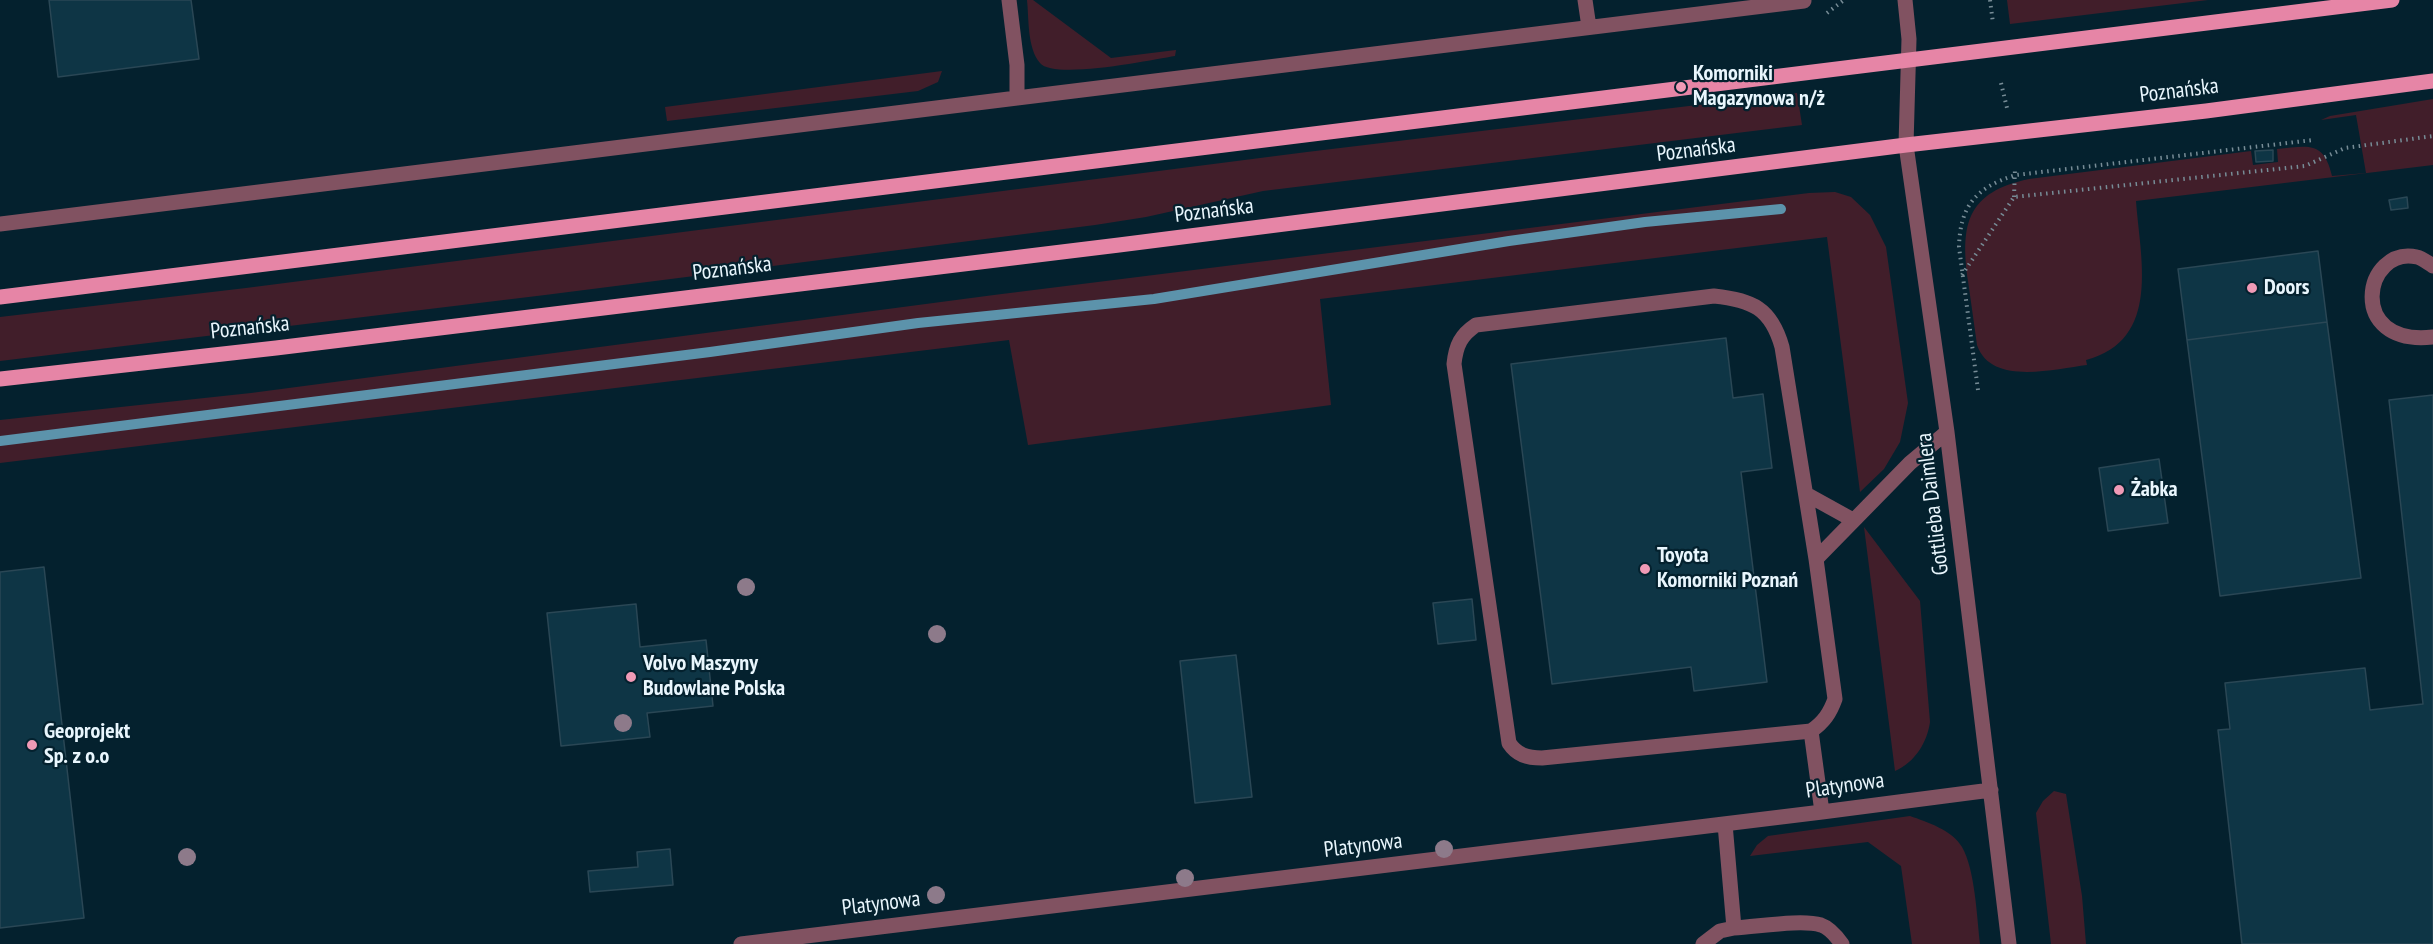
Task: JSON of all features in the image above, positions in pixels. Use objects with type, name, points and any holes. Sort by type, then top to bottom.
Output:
[{"type":"main road","points":[[0,297],[2392,0]]},
{"type":"main road","name":"Poznańska","points":[[0,379],[276,348],[1131,244],[1906,145],[2206,111],[2433,81]]},
{"type":"street","points":[[1009,0],[1017,65],[1017,99]]},
{"type":"street","points":[[1585,0],[1589,27]]},
{"type":"street","name":"Gottlieba Daimlera","points":[[1905,0],[1909,59],[1906,145],[1947,432],[2009,944]]},
{"type":"street","points":[[0,224],[1804,1]]},
{"type":"street","points":[[2433,266],[2416,257],[2401,258],[2387,264],[2377,274],[2373,285],[2372,300],[2375,312],[2384,326],[2396,334],[2412,338],[2433,336]]},
{"type":"street","points":[[1714,296],[1738,299],[1756,306],[1769,317],[1777,330],[1782,347],[1816,559],[1835,699],[1826,717],[1811,731],[1542,758],[1532,758],[1515,751],[1509,742],[1454,364],[1456,348],[1464,333],[1476,325],[1714,296]]},
{"type":"street","points":[[1816,559],[1910,463],[1947,432]]},
{"type":"street","points":[[1806,494],[1854,520]]},
{"type":"street","points":[[1811,731],[1822,812]]},
{"type":"street","name":"Platynowa","points":[[741,944],[1990,790]]},
{"type":"street","points":[[1725,824],[1734,928]]},
{"type":"street","points":[[1703,944],[1720,931],[1734,928],[1807,923],[1823,925],[1836,935],[1842,944]]},
{"type":"path","points":[[1990,0],[1994,29]]},
{"type":"path","points":[[2001,83],[2008,112]]},
{"type":"path","points":[[2014,197],[2305,166],[2345,148],[2433,136]]},
{"type":"path","points":[[1978,390],[1962,276],[1960,230],[1964,215],[1972,200],[1983,189],[2015,172],[2313,140]]},
{"type":"path","points":[[1962,276],[2014,197],[2015,172]]},
{"type":"shaded area","points":[[1027,0],[1033,0],[1111,58],[1176,50],[1175,56],[1083,69],[1049,68],[1040,63],[1033,49],[1029,33]]},
{"type":"shaded area","points":[[2007,0],[2208,0],[2010,24]]},
{"type":"shaded area","points":[[942,71],[938,82],[918,91],[667,121],[665,107]]},
{"type":"shaded area","points":[[1797,93],[1802,125],[1263,191],[1146,217],[1095,225],[0,361],[0,317],[246,288],[1307,152]]},
{"type":"shaded area","points":[[2433,99],[2433,165],[2136,201],[2141,247],[2141,294],[2136,316],[2126,335],[2110,350],[2086,360],[2087,365],[2025,372],[1995,366],[1984,358],[1977,345],[1965,243],[1967,227],[1972,214],[1980,202],[1992,192],[2029,179],[2251,151],[2253,165],[2278,162],[2277,149],[2298,147],[2313,148],[2319,151],[2329,164],[2332,176],[2366,173],[2356,115],[2321,120],[2330,116]]},
{"type":"shaded area","points":[[1835,192],[1851,197],[1870,215],[1886,247],[1908,403],[1900,442],[1884,469],[1860,492],[1827,237],[1320,299],[1331,405],[1028,445],[1009,340],[0,463],[0,420],[251,393],[994,295],[1809,193]]},
{"type":"shaded area","points":[[1864,527],[1920,601],[1930,722],[1919,751],[1895,771]]},
{"type":"shaded area","points":[[2054,791],[2066,794],[2082,896],[2086,944],[2051,944],[2036,813],[2043,801]]},
{"type":"shaded area","points":[[1910,816],[1946,831],[1962,847],[1973,881],[1980,944],[1912,944],[1901,866],[1868,842],[1750,856],[1757,845],[1768,836]]},
{"type":"building","points":[[49,0],[191,0],[199,59],[58,77]]},
{"type":"building","points":[[2273,150],[2273,161],[2256,162],[2255,151]]},
{"type":"building","points":[[2407,197],[2408,208],[2391,210],[2389,200]]},
{"type":"building","points":[[2318,251],[2327,322],[2187,340],[2178,269]]},
{"type":"building","points":[[2327,322],[2361,578],[2220,596],[2187,340]]},
{"type":"building","name":"Toyota Komorniki Poznań","points":[[1726,338],[1733,398],[1763,394],[1772,468],[1741,472],[1767,682],[1694,691],[1691,667],[1552,684],[1511,364]]},
{"type":"building","points":[[2433,395],[2433,944],[2242,944],[2218,730],[2230,729],[2225,683],[2365,668],[2370,710],[2423,704],[2389,400]]},
{"type":"building","points":[[2159,459],[2168,523],[2108,531],[2099,468]]},
{"type":"building","name":"Geoprojekt Sp. z o.o","points":[[44,567],[84,918],[0,928],[0,572]]},
{"type":"building","points":[[1472,599],[1476,640],[1438,644],[1433,603]]},
{"type":"building","name":"Volvo Maszyny Budowlane Polska","points":[[636,604],[640,647],[706,640],[713,706],[647,713],[650,737],[561,746],[547,613]]},
{"type":"building","points":[[1236,655],[1252,797],[1195,803],[1180,661]]},
{"type":"building","points":[[670,849],[673,885],[590,892],[588,871],[638,867],[637,852]]},
{"type":"waterway","points":[[0,441],[710,352],[918,323],[1154,299],[1509,241],[1645,222],[1781,209]]},
{"type":"place","name":"Komorniki Magazynowa n/ż","points":[[1681,87]]},
{"type":"place","name":"Doors","points":[[2252,288]]},
{"type":"place","name":"Żabka","points":[[2119,490]]},
{"type":"place","name":"Toyota Komorniki Poznań","points":[[1645,569]]},
{"type":"place","name":"Volvo Maszyny Budowlane Polska","points":[[631,677]]},
{"type":"place","name":"Geoprojekt Sp. z o.o","points":[[32,745]]}]
